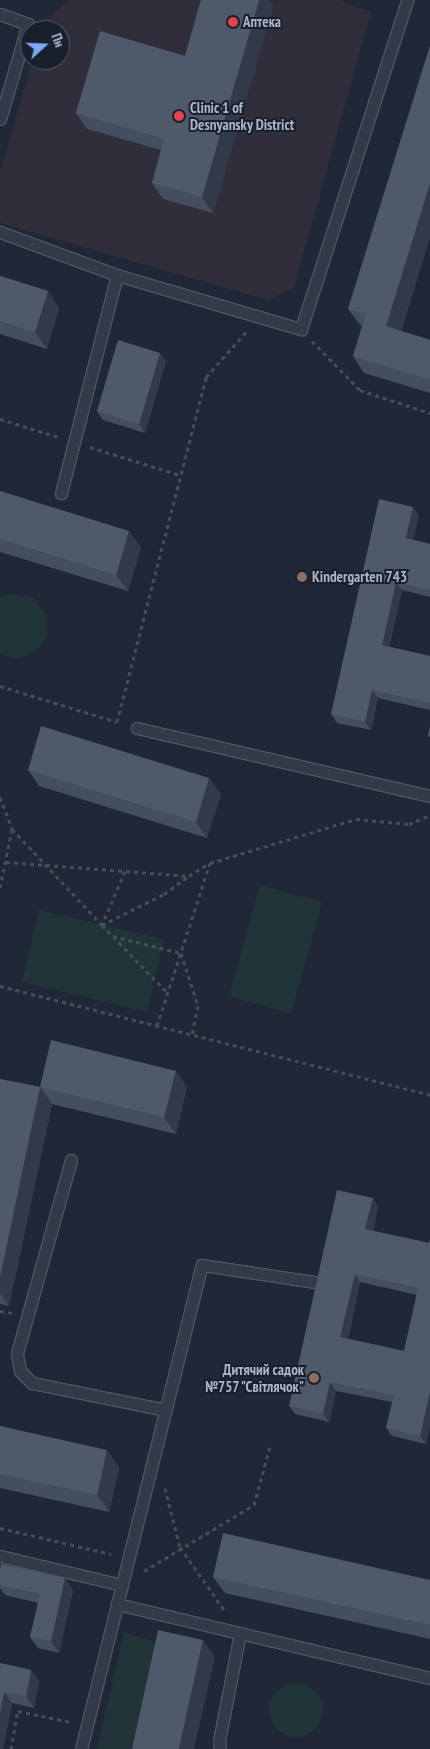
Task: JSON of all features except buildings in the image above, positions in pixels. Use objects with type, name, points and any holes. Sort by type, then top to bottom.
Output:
[{"type":"lane","points":[[0,232],[117,275],[301,329],[407,0]]},
{"type":"lane","points":[[0,14],[28,24],[0,119]]},
{"type":"lane","points":[[61,493],[117,275]]},
{"type":"lane","points":[[137,728],[430,796]]},
{"type":"lane","points":[[71,1160],[17,1354],[20,1371],[37,1384],[166,1410]]},
{"type":"lane","points":[[81,1749],[202,1266],[315,1282]]},
{"type":"lane","points":[[0,1556],[122,1585]]},
{"type":"lane","points":[[117,1604],[430,1678]]},
{"type":"lane","points":[[220,1749],[219,1741],[240,1633]]},
{"type":"path","points":[[117,722],[206,377],[259,317]]},
{"type":"path","points":[[301,329],[360,390],[430,413]]},
{"type":"path","points":[[0,686],[137,728]]},
{"type":"path","points":[[0,797],[12,829],[168,993]]},
{"type":"path","points":[[102,925],[164,894],[210,863],[356,819],[408,824],[430,815]]},
{"type":"path","points":[[0,888],[12,829]]},
{"type":"path","points":[[6,862],[189,876]]},
{"type":"path","points":[[157,1026],[210,863]]},
{"type":"path","points":[[102,925],[125,871]]},
{"type":"path","points":[[113,936],[181,953]]},
{"type":"path","points":[[181,953],[198,1006],[192,1034]]},
{"type":"path","points":[[0,986],[430,1095]]},
{"type":"path","points":[[122,1585],[180,1547],[254,1505],[271,1443]]},
{"type":"path","points":[[156,1451],[180,1547],[240,1633]]},
{"type":"path","points":[[0,1528],[129,1558]]},
{"type":"path","points":[[11,1749],[18,1712],[87,1725]]},
{"type":"shaded area","name":"Clinic 1 of Desnyansky District","points":[[69,0],[338,0],[371,12],[294,287],[269,300],[0,223],[0,173],[30,70],[70,70],[70,20],[46,20]]},
{"type":"green space","points":[[11,593],[33,598],[46,615],[47,636],[42,645],[25,657],[14,659],[0,654],[0,597]]},
{"type":"green space","points":[[260,885],[322,902],[291,1014],[229,996]]},
{"type":"green space","points":[[39,910],[164,939],[147,1012],[22,982]]},
{"type":"green space","points":[[124,1632],[170,1647],[147,1749],[97,1749]]},
{"type":"green space","points":[[296,1683],[306,1685],[315,1691],[321,1700],[323,1710],[321,1720],[315,1729],[306,1735],[296,1737],[286,1735],[277,1729],[271,1720],[269,1710],[271,1700],[277,1691],[286,1685]]},
{"type":"place","name":"Аптека","points":[[233,22]]},
{"type":"place","name":"Clinic 1 of Desnyansky District","points":[[179,116]]},
{"type":"place","name":"Kindergarten 743","points":[[302,577]]},
{"type":"place","name":"Дитячий садок №757 \"Світлячок\"","points":[[314,1378]]}]
